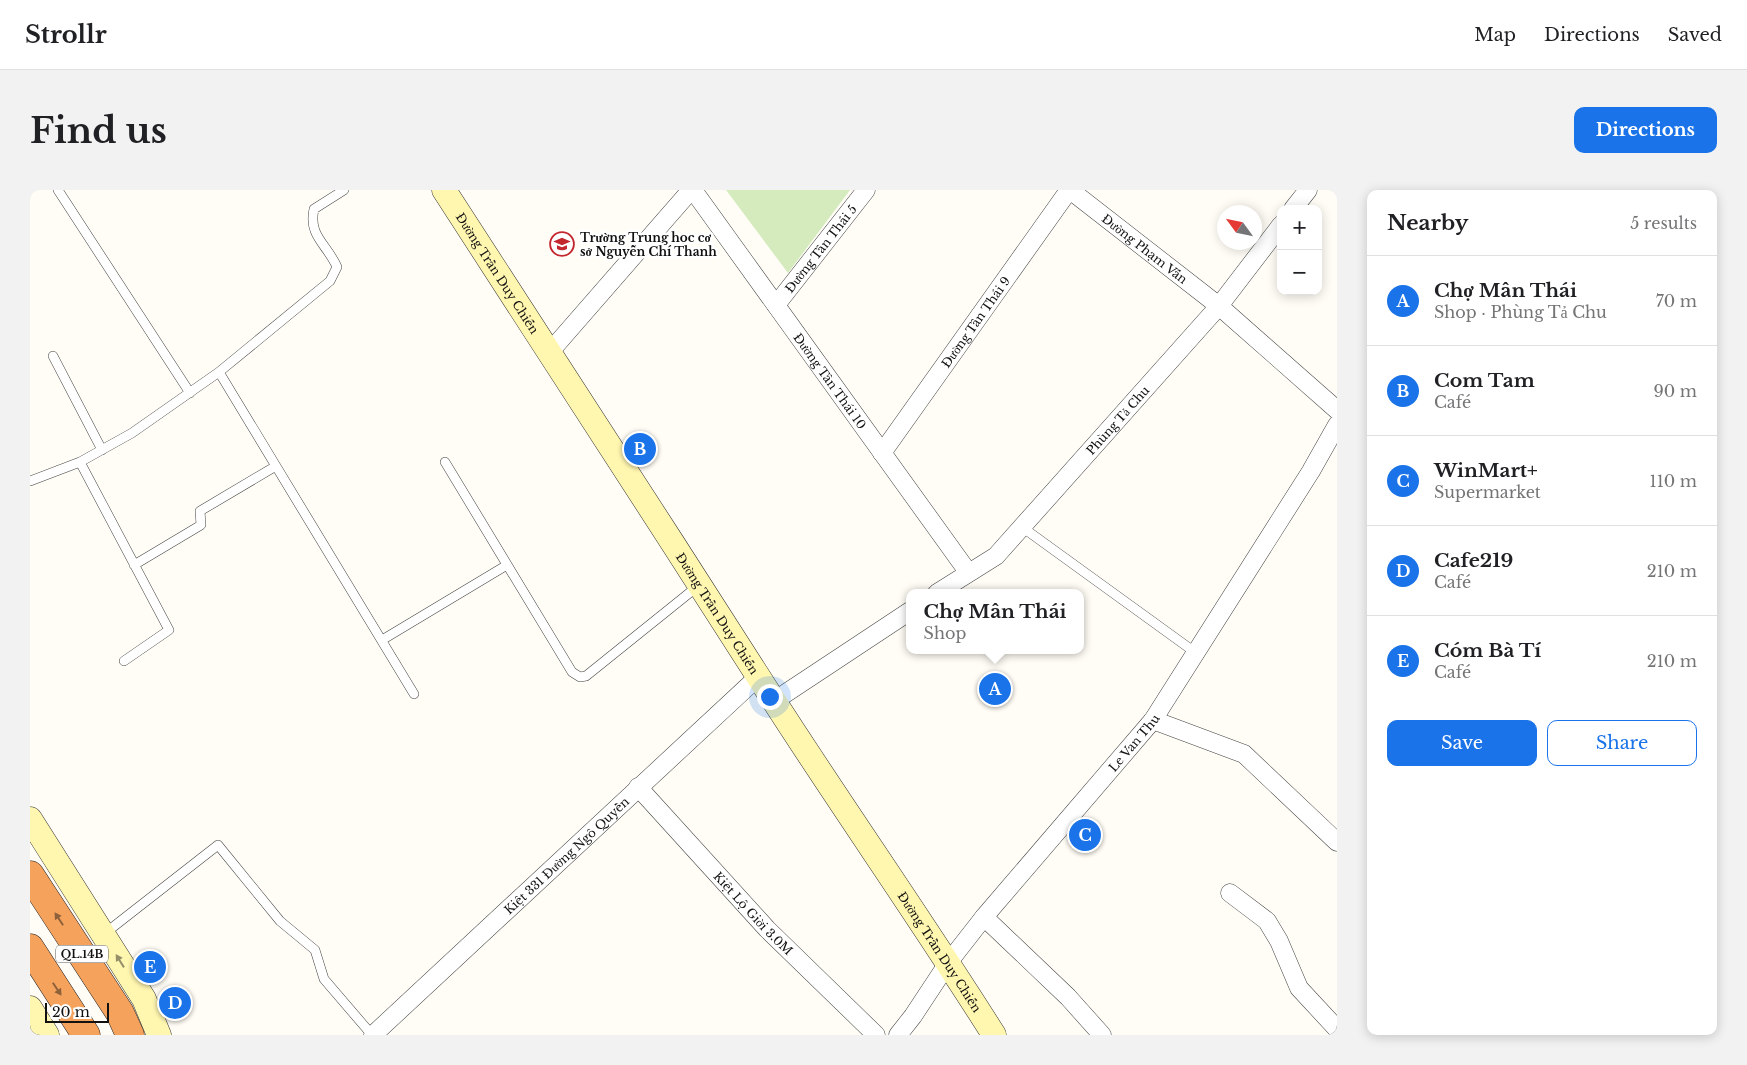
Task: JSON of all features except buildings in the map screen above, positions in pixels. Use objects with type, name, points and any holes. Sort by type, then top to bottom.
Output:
[{"type":"highway","name":"QL.14B","points":[[30,875],[120,1013],[130,1035]]},
{"type":"highway","name":"QL.14B","points":[[30,948],[86,1035]]},
{"type":"street","name":"Đường Trần Duy Chiến","points":[[444,190],[548,354],[994,1035]]},
{"type":"street","points":[[548,354],[692,190]]},
{"type":"street","name":"Đường Tân Thái 10","points":[[692,190],[968,572]]},
{"type":"street","name":"Đường Tân Thái 5","points":[[776,305],[866,190]]},
{"type":"street","name":"Đường Phạm Vấn","points":[[1070,190],[1219,306],[1337,410]]},
{"type":"street","name":"Đường Tân Thái 9","points":[[882,453],[1070,190]]},
{"type":"street","points":[[1296,205],[1305,191]]},
{"type":"street","name":"Phùng Tả Chu","points":[[943,589],[996,556],[1219,306],[1277,230]]},
{"type":"street","name":"Le Van Thu","points":[[898,1035],[948,963],[984,916],[1153,720],[1311,471],[1337,425]]},
{"type":"street","points":[[774,701],[906,614]]},
{"type":"street","name":"Kiệt 331 Đường Ngô Quyền","points":[[372,1035],[759,676]]},
{"type":"street","points":[[1153,720],[1244,754],[1337,842]]},
{"type":"street","name":"Kiệt Lộ Giời 3.0M","points":[[638,787],[767,929],[876,1035]]},
{"type":"street","points":[[30,819],[144,999],[159,1035]]},
{"type":"street","points":[[1230,892],[1268,921],[1280,940],[1299,988],[1337,1029]]},
{"type":"street","points":[[984,916],[1068,997],[1102,1035]]},
{"type":"street","points":[[30,1008],[47,1035]]},
{"type":"lane","points":[[58,190],[190,393]]},
{"type":"lane","points":[[30,481],[80,462],[132,433],[219,372],[330,281],[337,267],[332,256],[314,233],[311,222],[314,209],[344,190]]},
{"type":"lane","points":[[53,356],[102,450]]},
{"type":"lane","points":[[219,372],[414,694]]},
{"type":"lane","points":[[80,462],[169,630],[124,661]]},
{"type":"lane","points":[[445,462],[572,672],[580,678],[586,676],[700,584]]},
{"type":"lane","points":[[134,565],[201,525],[200,511],[276,466]]},
{"type":"lane","points":[[1022,527],[1196,653]]},
{"type":"lane","points":[[382,640],[507,565]]},
{"type":"lane","points":[[104,935],[218,845],[280,921],[315,950],[324,979],[372,1035]]},
{"type":"green space","points":[[726,190],[850,190],[788,273]]},
{"type":"place","name":"Trường Trung học cơ sở Nguyễn Chí Thanh","points":[[562,244]]},
{"type":"place","name":"Com Tam","points":[[640,449]]},
{"type":"place","name":"Chợ Mân Thái","points":[[995,689]]},
{"type":"place","name":"WinMart+","points":[[1085,835]]},
{"type":"place","name":"Cóm Bà Tí","points":[[150,967]]},
{"type":"place","name":"Cafe219","points":[[175,1003]]}]
